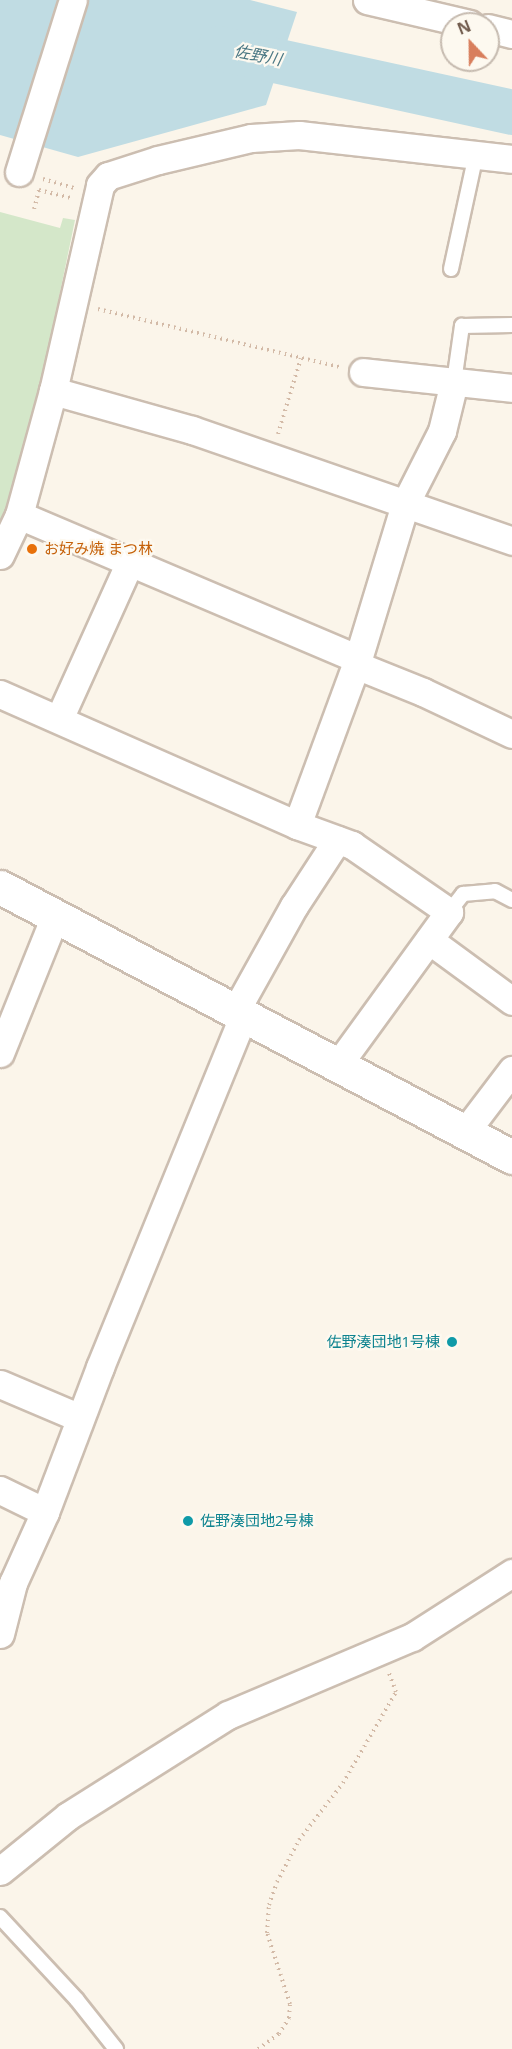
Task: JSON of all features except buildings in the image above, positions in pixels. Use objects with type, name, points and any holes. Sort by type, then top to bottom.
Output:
[{"type":"street","points":[[19,172],[73,0]]},
{"type":"street","points":[[367,0],[448,9]]},
{"type":"street","points":[[0,555],[20,515],[54,390],[100,185],[108,176],[158,160],[251,138],[299,135],[512,159]]},
{"type":"street","points":[[363,372],[512,388]]},
{"type":"street","points":[[297,825],[357,662],[405,504],[442,431],[454,382]]},
{"type":"street","points":[[54,390],[192,430],[512,541]]},
{"type":"street","points":[[20,515],[357,662],[512,734]]},
{"type":"street","points":[[59,720],[129,562]]},
{"type":"street","points":[[0,694],[297,825],[352,845],[449,912],[338,1065]]},
{"type":"street","points":[[0,1634],[13,1583],[45,1512],[240,1012],[294,906],[337,840]]},
{"type":"street","points":[[0,887],[512,1157]]},
{"type":"street","points":[[0,1053],[55,916]]},
{"type":"street","points":[[429,940],[512,1001]]},
{"type":"street","points":[[465,1132],[512,1070]]},
{"type":"street","points":[[0,1384],[80,1418]]},
{"type":"street","points":[[0,1490],[45,1512]]},
{"type":"street","points":[[0,1871],[68,1816],[228,1715],[412,1637],[512,1573]]},
{"type":"lane","points":[[451,269],[476,154]]},
{"type":"lane","points":[[454,382],[462,326],[512,325]]},
{"type":"lane","points":[[449,912],[463,894],[495,891],[512,900]]},
{"type":"lane","points":[[0,1917],[77,2000],[116,2049]]},
{"type":"path","points":[[19,172],[75,188]]},
{"type":"path","points":[[34,209],[39,190],[56,194]]},
{"type":"path","points":[[74,302],[363,372]]},
{"type":"path","points":[[271,458],[301,358]]},
{"type":"path","points":[[258,2049],[279,2034],[289,2018],[290,2004],[267,1933],[269,1905],[277,1882],[299,1840],[344,1783],[396,1692],[380,1650]]},
{"type":"green space","points":[[0,212],[60,228],[63,218],[75,220],[19,491],[0,535]]},
{"type":"water","points":[[0,0],[250,0],[297,12],[266,105],[78,157],[0,135]]},
{"type":"waterway","name":"佐野川","points":[[219,48],[512,112]]},
{"type":"place","name":"お好み焼 まつ林","points":[[32,549]]},
{"type":"place","name":"佐野湊団地1号棟","points":[[452,1342]]},
{"type":"place","name":"佐野湊団地2号棟","points":[[188,1521]]}]
